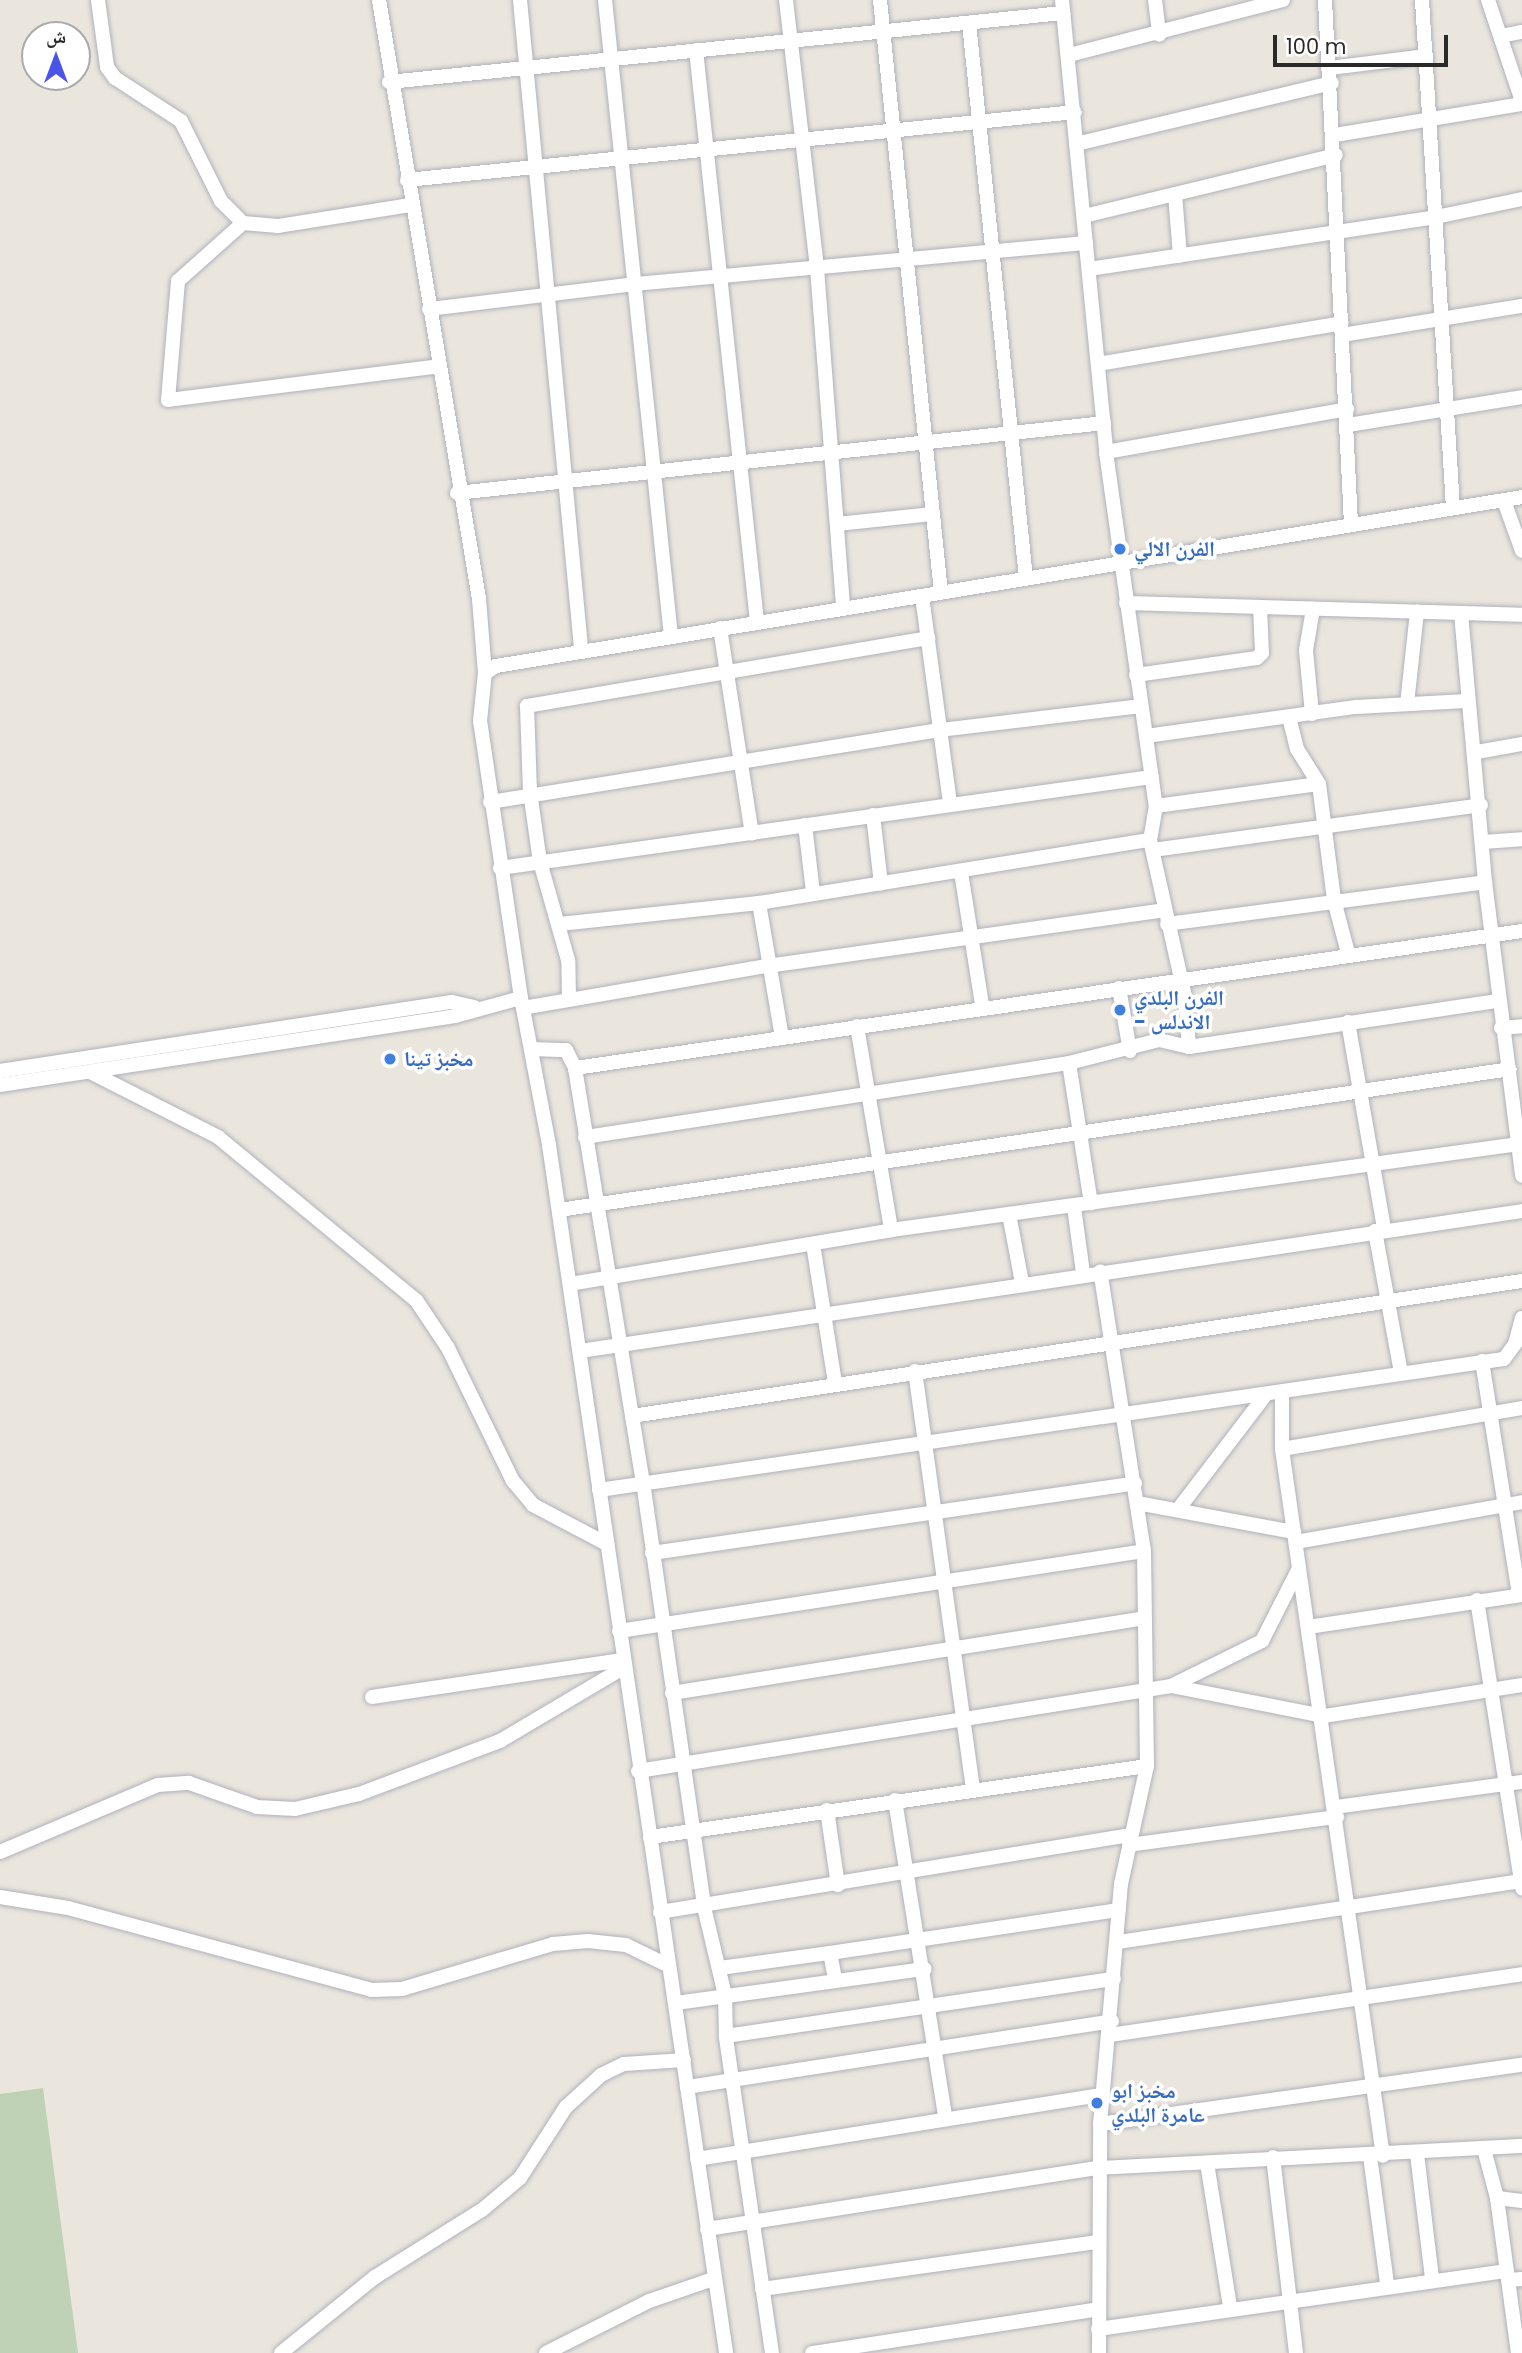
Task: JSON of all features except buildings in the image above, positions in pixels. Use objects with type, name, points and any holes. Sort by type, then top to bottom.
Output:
[{"type":"street","points":[[99,0],[107,67],[181,121],[220,201],[243,223],[278,226],[411,205]]},
{"type":"street","points":[[379,0],[389,82],[439,366],[457,493],[479,599],[485,673],[480,721],[490,802],[559,1210],[622,1664],[676,2003],[713,2279],[726,2353]]},
{"type":"street","points":[[520,0],[551,294],[581,648]]},
{"type":"street","points":[[605,0],[671,636]]},
{"type":"street","points":[[786,0],[817,268],[843,608]]},
{"type":"street","points":[[880,0],[941,592]]},
{"type":"street","points":[[1155,0],[1159,35]]},
{"type":"street","points":[[1069,55],[1159,35],[1244,5],[1283,0]]},
{"type":"street","points":[[1325,0],[1336,155],[1351,525]]},
{"type":"street","points":[[1422,0],[1453,508]]},
{"type":"street","points":[[1335,135],[1430,123],[1522,102],[1488,0]]},
{"type":"street","points":[[389,82],[969,23],[1062,6],[1075,112],[1106,452],[1156,806],[1151,845],[1180,977],[1189,1046]]},
{"type":"street","points":[[969,23],[996,251],[1026,578]]},
{"type":"street","points":[[1501,36],[1522,32]]},
{"type":"street","points":[[696,50],[744,459],[757,622]]},
{"type":"street","points":[[1076,144],[1331,76],[1426,56]]},
{"type":"street","points":[[407,180],[1075,112]]},
{"type":"street","points":[[1084,216],[1336,155]]},
{"type":"street","points":[[1175,194],[1180,256]]},
{"type":"street","points":[[1089,269],[1436,217],[1522,199]]},
{"type":"street","points":[[243,223],[178,281],[168,400],[439,366]]},
{"type":"street","points":[[429,309],[723,275],[1086,243]]},
{"type":"street","points":[[1098,364],[1342,329],[1442,320],[1522,306]]},
{"type":"street","points":[[1348,425],[1522,397]]},
{"type":"street","points":[[1106,452],[1347,409]]},
{"type":"street","points":[[457,493],[565,477],[925,444],[1104,422]]},
{"type":"street","points":[[485,673],[509,662],[581,648],[922,597],[1522,498]]},
{"type":"street","points":[[1504,500],[1522,551]]},
{"type":"street","points":[[837,524],[932,514]]},
{"type":"street","points":[[922,597],[950,802]]},
{"type":"street","points":[[1126,603],[1522,615]]},
{"type":"street","points":[[1136,675],[1257,658],[1262,653],[1260,608]]},
{"type":"street","points":[[1312,714],[1306,650],[1313,609]]},
{"type":"street","points":[[1407,704],[1417,612]]},
{"type":"street","points":[[1461,613],[1466,701],[1477,752],[1482,805],[1485,882],[1502,1028],[1520,1118],[1522,1176]]},
{"type":"street","points":[[720,628],[752,834]]},
{"type":"street","points":[[569,999],[568,960],[540,862],[530,792],[525,714],[534,701],[928,638]]},
{"type":"street","points":[[1146,736],[1312,714],[1466,701]]},
{"type":"street","points":[[490,802],[530,792],[940,730],[1141,706]]},
{"type":"street","points":[[1289,717],[1297,748],[1319,784],[1334,900],[1348,953]]},
{"type":"street","points":[[1477,752],[1522,744]]},
{"type":"street","points":[[500,869],[752,834],[950,802],[1152,777]]},
{"type":"street","points":[[1156,806],[1319,784]]},
{"type":"street","points":[[558,924],[759,903],[813,892],[1151,845],[1482,805]]},
{"type":"street","points":[[873,815],[881,884]]},
{"type":"street","points":[[805,825],[813,892]]},
{"type":"street","points":[[1483,842],[1522,838]]},
{"type":"street","points":[[961,872],[982,1005]]},
{"type":"street","points":[[0,1071],[452,1002],[474,1007],[569,999],[970,936],[1334,900],[1485,882]]},
{"type":"street","points":[[759,903],[767,966],[782,1038]]},
{"type":"street","points":[[575,1068],[982,1005],[1522,931]]},
{"type":"street","points":[[1119,988],[1130,1051]]},
{"type":"street","points":[[585,1137],[871,1096],[1069,1063],[1130,1051],[1158,1040],[1189,1046],[1498,1001]]},
{"type":"street","points":[[0,1085],[455,1016],[474,1007]]},
{"type":"street","points":[[1348,1023],[1357,1094],[1372,1164],[1379,1230],[1401,1372]]},
{"type":"street","points":[[858,1026],[891,1230]]},
{"type":"street","points":[[1502,1028],[1522,1026]]},
{"type":"street","points":[[532,1049],[566,1050],[575,1068],[595,1206],[643,1482],[704,1907],[720,1968],[741,2153],[772,2353]]},
{"type":"street","points":[[1069,1063],[1091,1203]]},
{"type":"street","points":[[559,1210],[1080,1136],[1510,1069]]},
{"type":"street","points":[[90,1072],[218,1137],[416,1300],[448,1348],[513,1481],[533,1505],[607,1544]]},
{"type":"street","points":[[570,1284],[891,1230],[1519,1144]]},
{"type":"street","points":[[1074,1207],[1083,1273]]},
{"type":"street","points":[[580,1351],[1083,1273],[1522,1211]]},
{"type":"street","points":[[1009,1214],[1022,1283]]},
{"type":"street","points":[[813,1244],[835,1383]]},
{"type":"street","points":[[1099,2353],[1100,2124],[1111,2028],[1119,1910],[1129,1840],[1147,1766],[1144,1551],[1100,1271]]},
{"type":"street","points":[[632,1416],[1112,1340],[1522,1281]]},
{"type":"street","points":[[599,1490],[1122,1411],[1264,1397],[1401,1372],[1482,1361],[1509,1355],[1522,1318]]},
{"type":"street","points":[[1308,1627],[1521,1595],[1482,1361]]},
{"type":"street","points":[[915,1371],[973,1788]]},
{"type":"street","points":[[1282,1392],[1282,1449],[1324,1716],[1376,2083],[1377,2156],[1387,2284]]},
{"type":"street","points":[[1180,1507],[1264,1397]]},
{"type":"street","points":[[1282,1449],[1522,1408]]},
{"type":"street","points":[[652,1552],[1135,1483]]},
{"type":"street","points":[[1138,1503],[1180,1507],[1295,1537],[1522,1502]]},
{"type":"street","points":[[619,1631],[1144,1551]]},
{"type":"street","points":[[638,1771],[962,1717],[1146,1692],[1171,1686],[1262,1641],[1299,1568]]},
{"type":"street","points":[[1118,1942],[1349,1905],[1522,1884],[1515,1783],[1492,1688],[1477,1600]]},
{"type":"street","points":[[672,1693],[952,1651],[1143,1618]]},
{"type":"street","points":[[372,1697],[622,1664]]},
{"type":"street","points":[[0,1852],[158,1785],[189,1783],[257,1807],[295,1809],[359,1794],[500,1741],[622,1664]]},
{"type":"street","points":[[1171,1686],[1324,1716],[1522,1685]]},
{"type":"street","points":[[650,1837],[973,1788],[1147,1766]]},
{"type":"street","points":[[660,1912],[838,1885],[908,1870],[1336,1812],[1515,1783]]},
{"type":"street","points":[[895,1800],[921,1939],[927,2003],[945,2118]]},
{"type":"street","points":[[827,1810],[838,1885]]},
{"type":"street","points":[[0,1897],[68,1908],[371,1990],[402,1989],[553,1944],[589,1941],[626,1945],[669,1966]]},
{"type":"street","points":[[720,1968],[1119,1910]]},
{"type":"street","points":[[830,1953],[835,1979]]},
{"type":"street","points":[[676,2003],[835,1979],[925,1969]]},
{"type":"street","points":[[687,2087],[1111,2028],[1363,2000],[1522,1974]]},
{"type":"street","points":[[726,2036],[927,2003],[1114,1979]]},
{"type":"street","points":[[281,2353],[375,2277],[482,2210],[520,2178],[566,2107],[601,2075],[624,2064],[684,2060]]},
{"type":"street","points":[[1100,2124],[1376,2083],[1522,2065]]},
{"type":"street","points":[[697,2159],[1103,2095]]},
{"type":"street","points":[[707,2229],[1098,2168],[1273,2157],[1418,2154],[1522,2146]]},
{"type":"street","points":[[1483,2149],[1497,2198],[1512,2277],[1518,2353]]},
{"type":"street","points":[[1418,2154],[1432,2278]]},
{"type":"street","points":[[1273,2157],[1287,2299],[1296,2353]]},
{"type":"street","points":[[1207,2163],[1230,2307]]},
{"type":"street","points":[[1497,2198],[1522,2201]]},
{"type":"street","points":[[762,2289],[1098,2242]]},
{"type":"street","points":[[1098,2329],[1432,2278],[1512,2277]]},
{"type":"street","points":[[546,2353],[649,2301],[713,2279]]},
{"type":"street","points":[[812,2353],[1098,2309]]},
{"type":"green space","points":[[43,2088],[78,2353],[0,2353],[0,2094]]},
{"type":"place","name":"الفرن الالي","points":[[1120,549]]},
{"type":"place","name":"الفرن البلدي - الاندلس","points":[[1120,1010]]},
{"type":"place","name":"مخبز تينا","points":[[390,1059]]},
{"type":"place","name":"مخبز ابو عامرة البلدي","points":[[1097,2103]]}]
